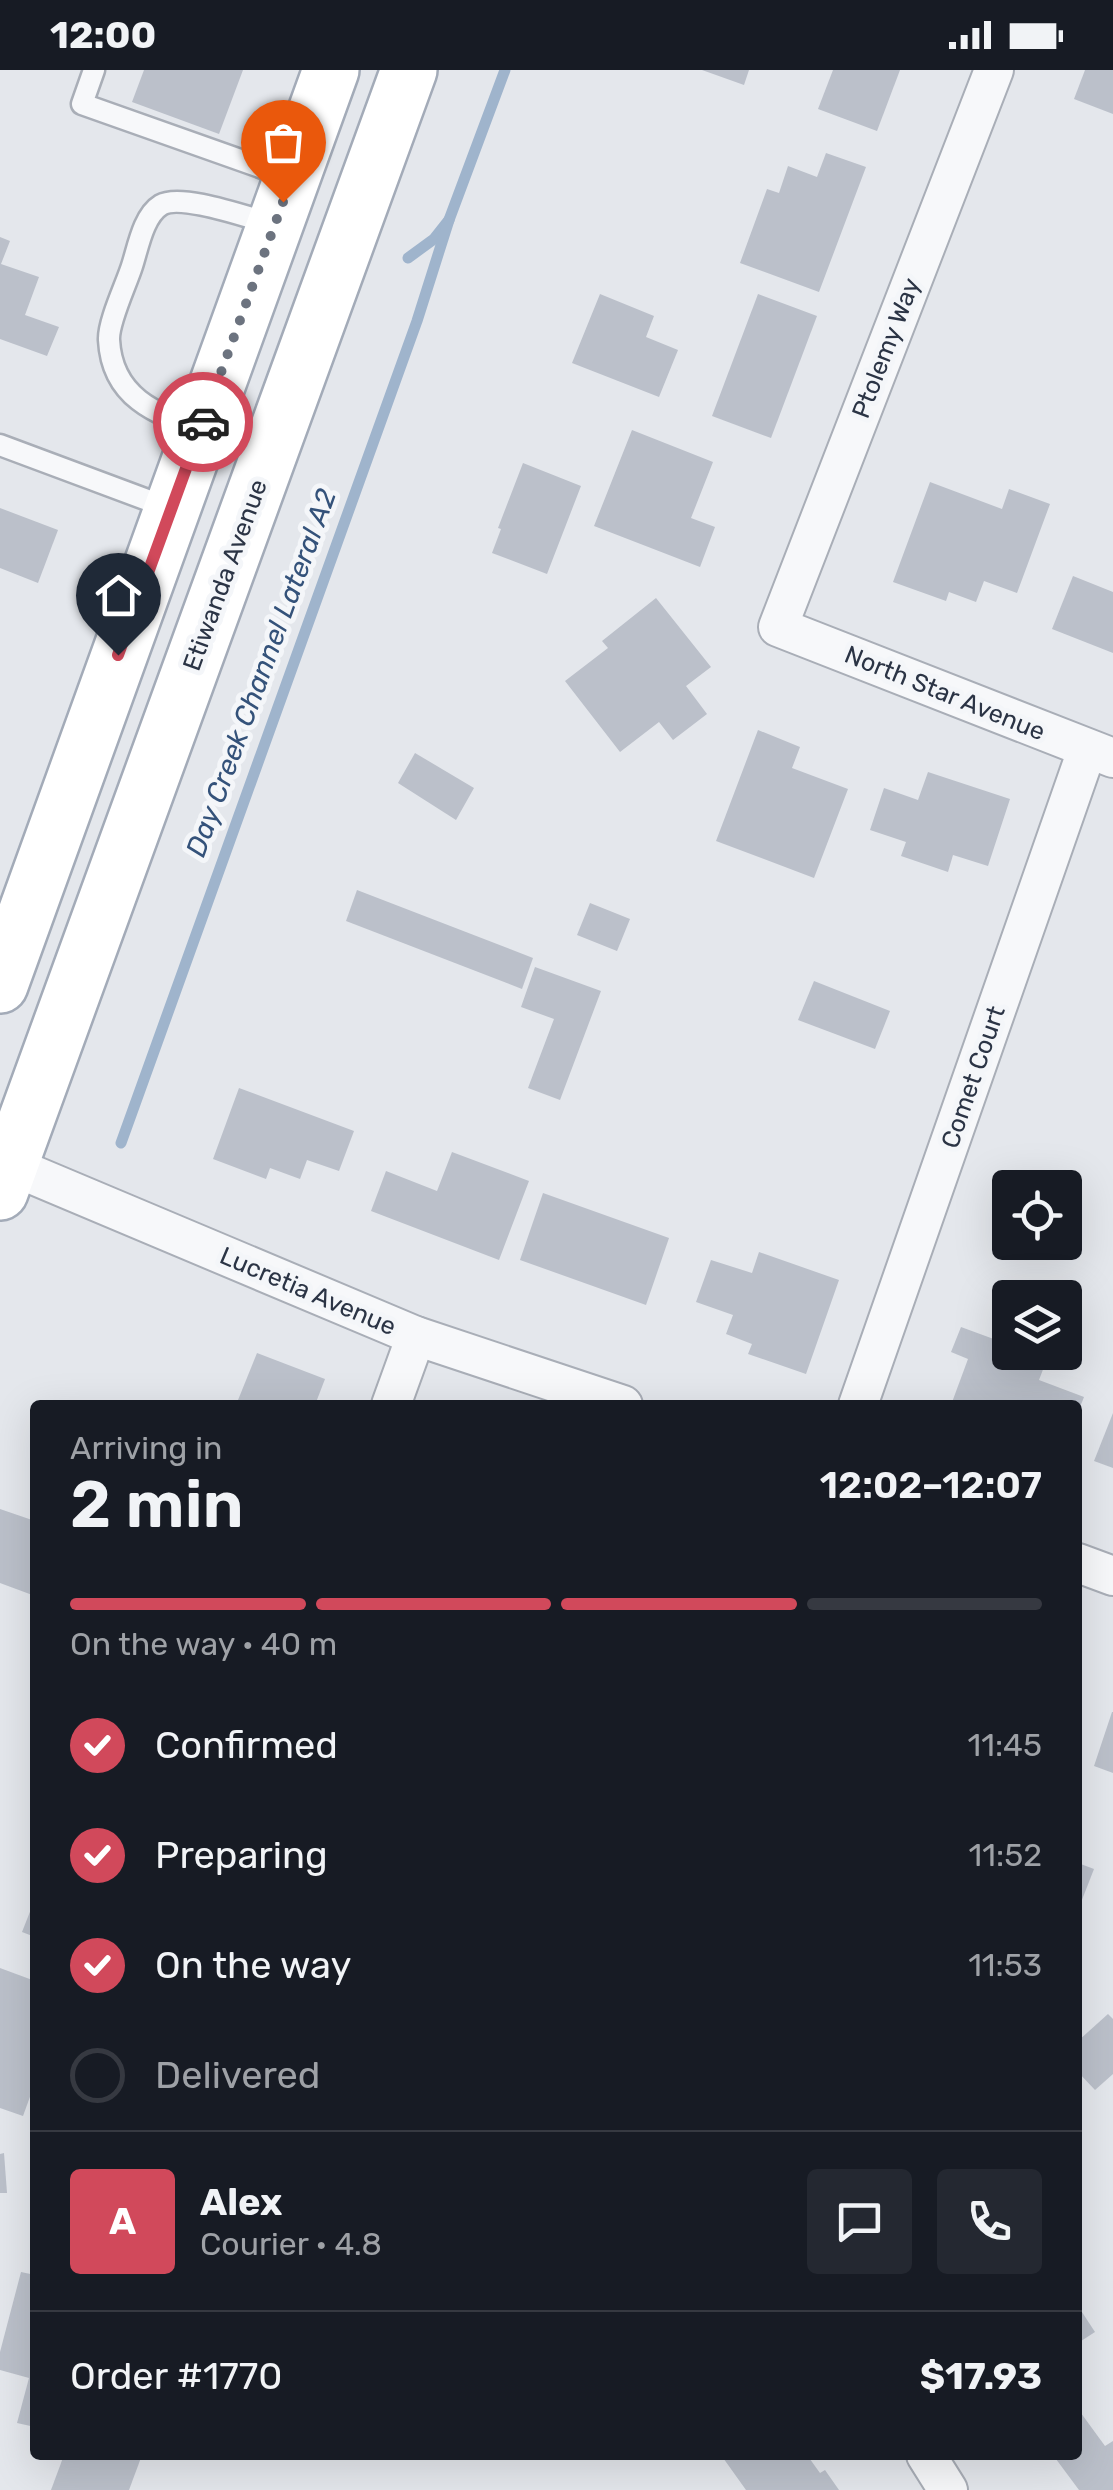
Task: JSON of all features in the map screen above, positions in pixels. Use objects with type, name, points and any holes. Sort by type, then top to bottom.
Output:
[{"type":"main road","points":[[0,986],[331,70]]},
{"type":"main road","name":"Etiwanda Avenue","points":[[3,1173],[408,70]]},
{"type":"street","name":"Ptolemy Way","points":[[778,627],[994,70]]},
{"type":"street","name":"North Star Avenue","points":[[778,627],[1100,754]]},
{"type":"street","name":"Comet Court","points":[[860,1400],[1100,754]]},
{"type":"street","name":"Lucretia Avenue","points":[[3,1173],[416,1336],[608,1400]]},
{"type":"street","points":[[393,1400],[416,1336]]},
{"type":"street","points":[[1082,1565],[1113,1576]]},
{"type":"street","points":[[929,2460],[948,2490]]},
{"type":"lane","points":[[94,70],[82,104],[283,202]]},
{"type":"lane","points":[[201,429],[153,413],[134,398],[116,368],[108,338],[141,240],[151,215],[164,203],[283,202]]},
{"type":"lane","points":[[0,445],[171,508]]},
{"type":"building","points":[[144,70],[243,70],[219,134],[132,102]]},
{"type":"building","points":[[702,70],[749,70],[744,85]]},
{"type":"building","points":[[833,70],[900,70],[877,131],[818,109]]},
{"type":"building","points":[[1085,70],[1113,70],[1113,114],[1074,99]]},
{"type":"building","points":[[826,153],[866,167],[819,292],[740,263],[767,189],[779,193],[788,166],[817,177]]},
{"type":"building","points":[[0,237],[10,241],[1,264],[39,277],[25,315],[59,327],[47,356],[0,339]]},
{"type":"building","points":[[600,294],[654,316],[646,337],[678,350],[659,397],[572,363]]},
{"type":"building","points":[[758,294],[817,316],[771,438],[712,416]]},
{"type":"building","points":[[632,430],[713,462],[691,518],[715,527],[700,567],[594,526]]},
{"type":"building","points":[[523,463],[581,486],[547,574],[492,553]]},
{"type":"building","points":[[930,482],[1002,509],[1009,489],[1050,504],[1017,593],[984,581],[976,602],[949,592],[946,601],[893,582]]},
{"type":"building","points":[[0,508],[58,530],[38,583],[0,568]]},
{"type":"building","points":[[1073,576],[1113,592],[1113,653],[1052,629]]},
{"type":"building","points":[[656,598],[711,667],[686,686],[707,714],[673,740],[659,722],[620,752],[565,681],[608,648],[602,641]]},
{"type":"building","points":[[758,730],[800,747],[792,768],[848,789],[814,878],[716,841]]},
{"type":"building","points":[[415,753],[474,788],[456,820],[398,783]]},
{"type":"building","points":[[928,772],[1010,799],[988,866],[953,855],[948,872],[901,856],[906,842],[870,830],[884,788],[918,800]]},
{"type":"building","points":[[357,890],[533,958],[522,989],[346,921]]},
{"type":"building","points":[[590,903],[630,919],[617,951],[577,935]]},
{"type":"building","points":[[535,967],[601,991],[560,1100],[528,1088],[554,1019],[521,1007]]},
{"type":"building","points":[[814,981],[890,1011],[875,1049],[798,1020]]},
{"type":"building","points":[[239,1088],[354,1131],[339,1171],[307,1160],[300,1179],[270,1168],[266,1179],[213,1159]]},
{"type":"building","points":[[452,1152],[529,1181],[499,1260],[371,1211],[386,1171],[437,1191]]},
{"type":"building","points":[[543,1193],[669,1238],[646,1305],[520,1260]]},
{"type":"building","points":[[759,1252],[839,1280],[806,1374],[748,1354],[752,1344],[726,1334],[733,1315],[696,1302],[711,1260],[752,1273]]},
{"type":"building","points":[[961,1327],[992,1338],[992,1370],[1043,1370],[1039,1380],[1084,1397],[1082,1402],[953,1400],[968,1359],[951,1352]]},
{"type":"building","points":[[257,1353],[325,1379],[317,1400],[238,1400]]},
{"type":"building","points":[[1113,1413],[1113,1468],[1094,1461]]},
{"type":"building","points":[[0,1509],[30,1519],[30,1594],[0,1583]]},
{"type":"building","points":[[1113,1712],[1113,1773],[1094,1766]]},
{"type":"building","points":[[1082,1864],[1094,1869],[1082,1900]]},
{"type":"building","points":[[30,1912],[30,1935],[22,1932]]},
{"type":"building","points":[[0,1968],[30,1979],[30,2097],[23,2116],[0,2108]]},
{"type":"building","points":[[1108,2014],[1113,2019],[1113,2074],[1095,2090],[1082,2076],[1082,2037]]},
{"type":"building","points":[[4,2153],[7,2193],[0,2193],[0,2154]]},
{"type":"building","points":[[21,2272],[30,2274],[30,2426],[17,2423],[29,2378],[0,2370],[0,2352]]},
{"type":"building","points":[[1082,2312],[1095,2332],[1082,2340]]},
{"type":"building","points":[[1082,2414],[1105,2446],[1113,2441],[1113,2490],[1079,2490],[1057,2460],[1082,2460]]},
{"type":"building","points":[[62,2460],[140,2460],[129,2490],[51,2490]]},
{"type":"building","points":[[725,2460],[811,2460],[820,2473],[825,2470],[839,2490],[746,2490]]},
{"type":"waterway","name":"Day Creek Channel Lateral A2","points":[[408,258],[434,239],[449,220],[505,70]]},
{"type":"waterway","name":"Day Creek Channel Lateral A2","points":[[121,1143],[417,321],[449,220]]},
{"type":"way so far","points":[[203,422],[283,202]]},
{"type":"route","points":[[118,655],[203,422]]}]
